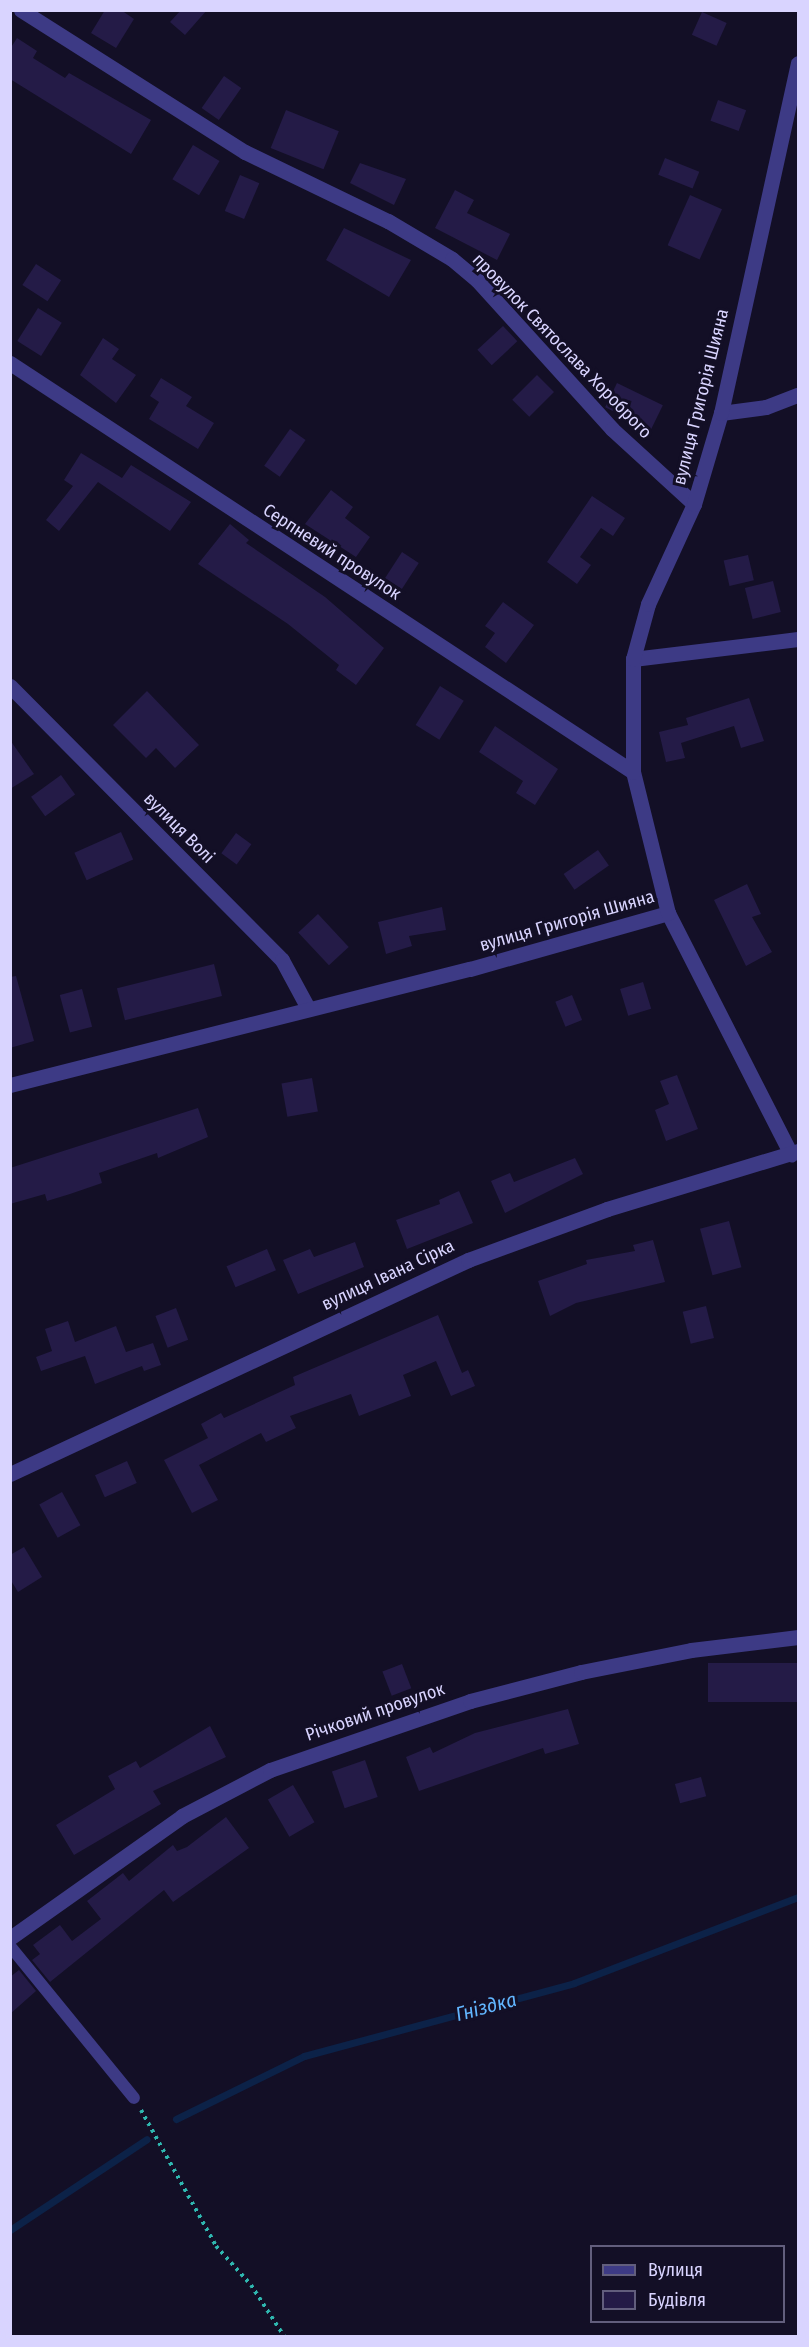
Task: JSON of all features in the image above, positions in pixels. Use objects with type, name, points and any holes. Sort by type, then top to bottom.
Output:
[{"type":"street","name":"провулок Святослава Хороброго","points":[[21,10],[245,152],[388,221],[452,259],[477,280],[612,429],[694,504]]},
{"type":"street","name":"вулиця Григорія Шияна","points":[[10,1085],[470,969],[668,913],[633,772],[633,659],[648,604],[694,504],[721,413],[798,63]]},
{"type":"street","name":"Серпневий провулок","points":[[10,363],[633,772]]},
{"type":"street","points":[[721,413],[766,407],[798,395]]},
{"type":"street","points":[[633,659],[798,639]]},
{"type":"street","name":"вулиця Волі","points":[[10,686],[282,960],[308,1008]]},
{"type":"street","points":[[668,913],[795,1153]]},
{"type":"street","name":"вулиця Івана Сірка","points":[[10,1474],[468,1260],[607,1209],[795,1153]]},
{"type":"street","name":"Річковий провулок","points":[[10,1938],[182,1816],[270,1770],[470,1701],[581,1672],[692,1650],[798,1637]]},
{"type":"lane","points":[[10,1946],[134,2098]]},
{"type":"path","points":[[134,2098],[216,2246],[251,2285],[284,2337]]},
{"type":"building","points":[[105,10],[121,10],[134,19],[116,48],[91,33]]},
{"type":"building","points":[[181,10],[207,10],[185,35],[170,22]]},
{"type":"building","points":[[702,12],[727,23],[716,46],[692,35]]},
{"type":"building","points":[[17,38],[37,51],[33,58],[65,78],[69,73],[151,120],[131,154],[10,79],[10,49]]},
{"type":"building","points":[[224,76],[241,88],[219,120],[202,108]]},
{"type":"building","points":[[718,100],[746,110],[739,131],[710,121]]},
{"type":"building","points":[[286,110],[339,131],[323,169],[271,148]]},
{"type":"building","points":[[193,145],[220,161],[199,195],[172,179]]},
{"type":"building","points":[[665,158],[699,172],[693,189],[658,175]]},
{"type":"building","points":[[360,163],[406,179],[394,205],[350,183]]},
{"type":"building","points":[[240,175],[259,183],[244,219],[225,211]]},
{"type":"building","points":[[455,190],[474,200],[467,213],[510,234],[497,260],[435,228]]},
{"type":"building","points":[[690,195],[722,209],[700,259],[668,245]]},
{"type":"building","points":[[344,228],[411,260],[389,297],[326,260]]},
{"type":"building","points":[[36,264],[61,280],[48,301],[22,285]]},
{"type":"building","points":[[38,308],[62,323],[41,356],[17,341]]},
{"type":"building","points":[[503,326],[517,341],[492,365],[477,350]]},
{"type":"building","points":[[103,338],[119,349],[112,359],[136,375],[116,403],[80,375]]},
{"type":"building","points":[[537,375],[554,392],[529,417],[512,400]]},
{"type":"building","points":[[161,378],[192,397],[186,406],[214,423],[198,449],[149,419],[159,402],[150,396]]},
{"type":"building","points":[[617,383],[663,405],[651,430],[605,407]]},
{"type":"building","points":[[290,429],[306,440],[280,477],[264,466]]},
{"type":"building","points":[[81,453],[122,478],[131,465],[191,502],[170,531],[98,482],[59,531],[46,520],[73,486],[64,480]]},
{"type":"building","points":[[331,490],[353,507],[345,518],[370,537],[356,557],[305,524]]},
{"type":"building","points":[[592,496],[625,518],[613,536],[601,528],[580,557],[591,565],[577,584],[547,562]]},
{"type":"building","points":[[230,524],[249,540],[246,543],[325,597],[384,648],[356,685],[336,670],[339,665],[288,624],[198,564]]},
{"type":"building","points":[[402,552],[419,563],[402,589],[385,578]]},
{"type":"building","points":[[748,555],[754,580],[729,586],[724,561]]},
{"type":"building","points":[[773,581],[781,612],[753,619],[745,588]]},
{"type":"building","points":[[503,602],[534,625],[506,663],[485,647],[495,633],[485,626]]},
{"type":"building","points":[[440,686],[464,701],[439,740],[416,725]]},
{"type":"building","points":[[147,691],[199,745],[175,768],[156,748],[146,758],[113,725]]},
{"type":"building","points":[[749,698],[764,741],[741,748],[734,726],[681,743],[685,758],[666,762],[659,732],[688,725],[686,718]]},
{"type":"building","points":[[495,726],[558,769],[535,805],[516,793],[523,781],[479,752]]},
{"type":"building","points":[[10,740],[34,774],[10,789]]},
{"type":"building","points":[[61,775],[75,794],[45,816],[31,797]]},
{"type":"building","points":[[121,832],[133,859],[87,880],[74,853]]},
{"type":"building","points":[[236,833],[251,844],[237,864],[221,853]]},
{"type":"building","points":[[598,850],[609,866],[574,890],[564,874]]},
{"type":"building","points":[[747,884],[761,914],[752,917],[772,952],[746,966],[714,900]]},
{"type":"building","points":[[442,907],[446,930],[409,936],[412,946],[386,954],[378,922]]},
{"type":"building","points":[[318,914],[349,947],[329,965],[298,932]]},
{"type":"building","points":[[214,964],[222,996],[125,1020],[117,988]]},
{"type":"building","points":[[16,976],[34,1041],[10,1048],[10,977]]},
{"type":"building","points":[[643,982],[651,1009],[628,1016],[620,989]]},
{"type":"building","points":[[82,989],[92,1027],[70,1033],[60,995]]},
{"type":"building","points":[[572,995],[582,1020],[565,1027],[555,1002]]},
{"type":"building","points":[[677,1075],[698,1129],[666,1141],[655,1110],[669,1104],[660,1081]]},
{"type":"building","points":[[312,1078],[318,1111],[287,1117],[281,1083]]},
{"type":"building","points":[[198,1108],[208,1137],[158,1158],[157,1153],[99,1173],[102,1183],[70,1194],[47,1201],[45,1194],[10,1204],[10,1168]]},
{"type":"building","points":[[575,1158],[583,1174],[505,1213],[491,1181],[510,1173],[514,1182]]},
{"type":"building","points":[[459,1191],[473,1223],[407,1249],[396,1220],[440,1204],[439,1200]]},
{"type":"building","points":[[729,1221],[741,1267],[712,1275],[700,1229]]},
{"type":"building","points":[[653,1240],[665,1282],[576,1303],[550,1316],[538,1281],[587,1264],[586,1260],[635,1251],[633,1245]]},
{"type":"building","points":[[355,1242],[364,1267],[298,1294],[283,1260],[310,1249],[314,1257]]},
{"type":"building","points":[[267,1249],[276,1270],[235,1287],[226,1266]]},
{"type":"building","points":[[706,1306],[714,1338],[691,1344],[683,1312]]},
{"type":"building","points":[[176,1308],[188,1340],[168,1348],[155,1316]]},
{"type":"building","points":[[438,1315],[462,1373],[468,1370],[475,1386],[451,1396],[436,1361],[403,1375],[411,1396],[359,1416],[351,1394],[290,1416],[296,1428],[266,1442],[261,1433],[199,1465],[218,1500],[192,1513],[164,1460],[208,1438],[201,1424],[221,1413],[224,1418],[295,1385],[293,1377]]},
{"type":"building","points":[[68,1321],[75,1342],[116,1326],[126,1352],[153,1343],[161,1365],[144,1371],[142,1366],[95,1384],[85,1356],[41,1371],[36,1357],[52,1351],[45,1329]]},
{"type":"building","points":[[127,1461],[137,1483],[105,1497],[95,1475]]},
{"type":"building","points":[[62,1492],[80,1525],[58,1538],[39,1505]]},
{"type":"building","points":[[24,1547],[42,1577],[18,1592],[10,1579],[10,1555]]},
{"type":"building","points":[[708,1663],[798,1663],[798,1702],[708,1702]]},
{"type":"building","points":[[402,1664],[411,1688],[392,1696],[382,1672]]},
{"type":"building","points":[[568,1709],[579,1744],[545,1754],[543,1748],[419,1791],[406,1757],[430,1747],[433,1753],[475,1733]]},
{"type":"building","points":[[210,1726],[226,1757],[153,1791],[161,1804],[74,1855],[56,1825],[115,1789],[108,1776],[136,1761],[140,1768]]},
{"type":"building","points":[[365,1760],[378,1797],[345,1808],[332,1771]]},
{"type":"building","points":[[701,1777],[706,1796],[680,1803],[675,1784]]},
{"type":"building","points":[[293,1785],[314,1822],[289,1837],[268,1800]]},
{"type":"building","points":[[226,1817],[249,1848],[173,1902],[164,1890],[50,1982],[32,1960],[40,1954],[33,1945],[60,1925],[72,1941],[101,1919],[87,1901],[123,1873],[129,1881],[173,1845],[177,1851],[187,1847]]},
{"type":"building","points":[[19,1970],[36,1991],[10,2014],[10,1977]]},
{"type":"waterway","name":"Гніздка","points":[[176,2119],[304,2056],[574,1983],[798,1897]]},
{"type":"waterway","name":"Гніздка","points":[[10,2230],[147,2139]]}]
